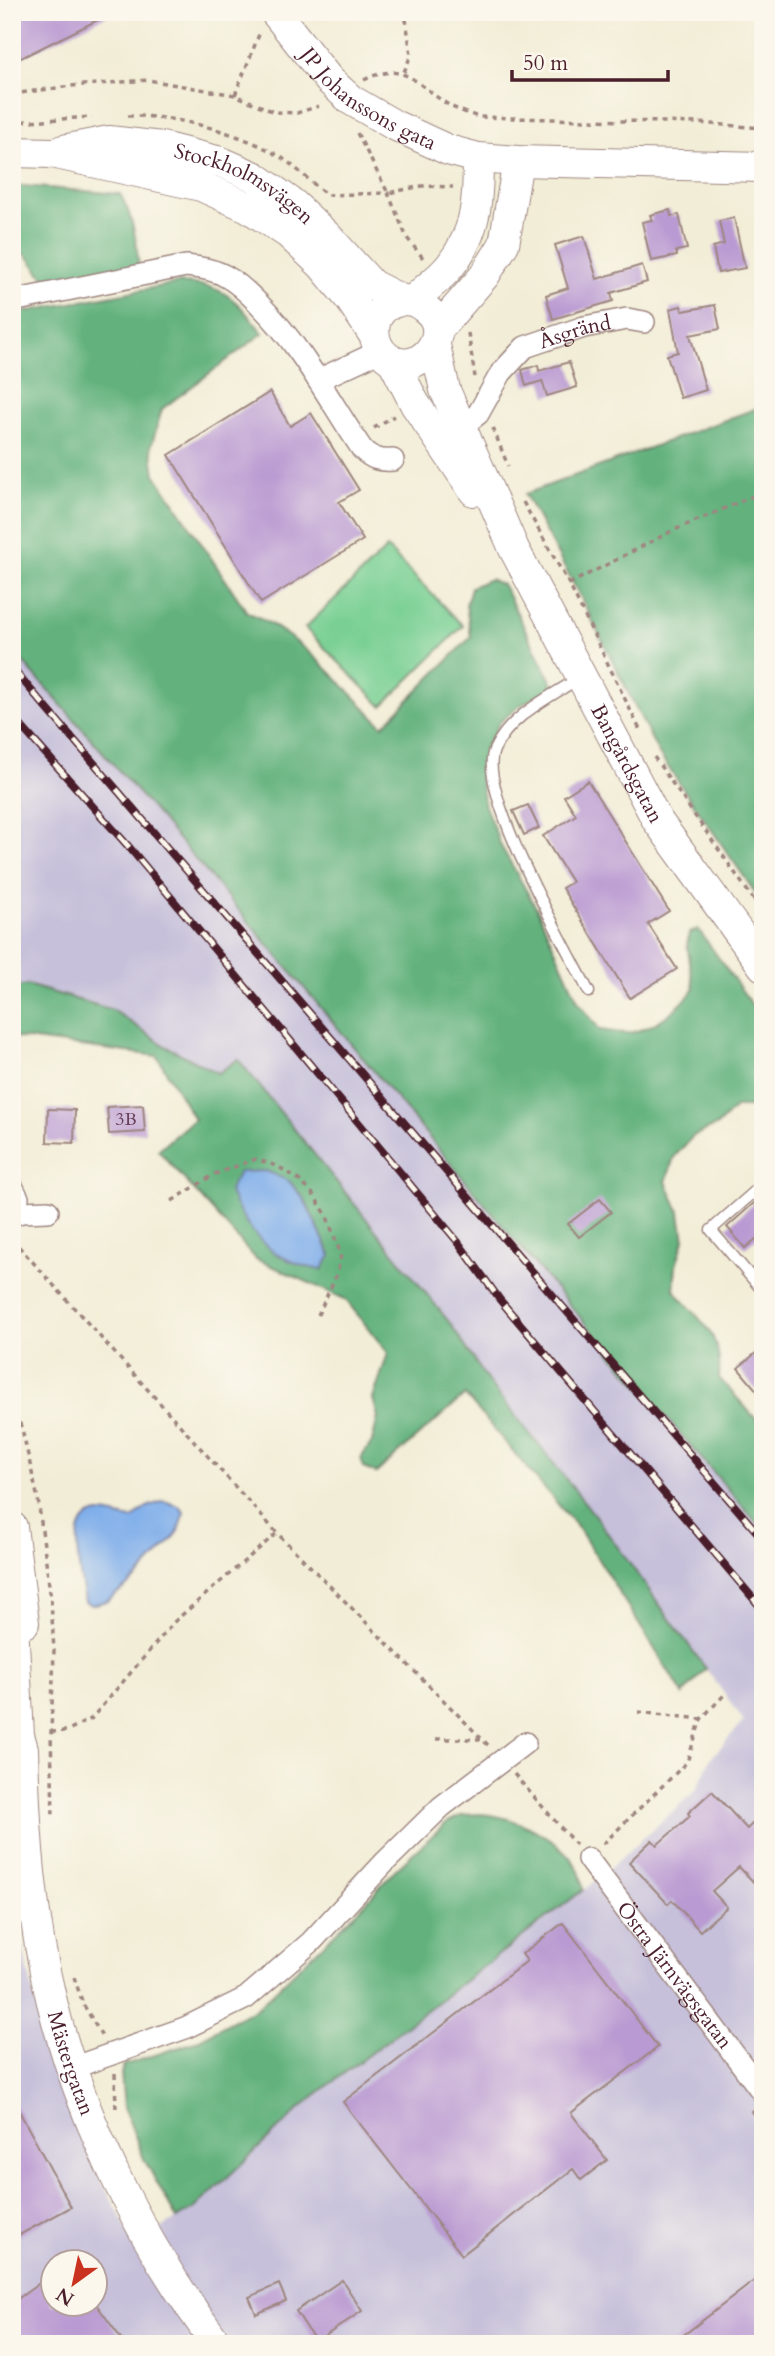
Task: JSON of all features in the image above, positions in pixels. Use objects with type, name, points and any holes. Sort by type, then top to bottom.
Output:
[{"type":"main road","name":"JP Johanssons gata","points":[[269,18],[351,100],[419,138],[478,158]]},
{"type":"main road","name":"Stockholmsvägen","points":[[52,153],[109,141],[162,147],[221,162],[255,177],[293,204],[372,285],[408,300]]},
{"type":"main road","name":"Stockholmsvägen","points":[[12,152],[52,153],[201,186],[248,207],[289,234],[322,265],[350,299],[382,349]]},
{"type":"main road","points":[[518,161],[504,244],[485,275],[436,337],[425,358],[409,364],[382,349],[376,319],[387,306],[408,300],[450,267],[467,240],[474,222],[478,158],[763,167]]},
{"type":"main road","points":[[408,300],[431,313],[436,337]]},
{"type":"main road","name":"Bangårdsgatan","points":[[436,337],[444,390],[514,548],[657,820],[763,966]]},
{"type":"main road","name":"Bangårdsgatan","points":[[382,349],[415,404],[514,548]]},
{"type":"main road","name":"Mästergatan","points":[[12,1527],[24,1619],[34,1738],[28,1855],[37,1928],[52,2001],[72,2068],[107,2158],[147,2239],[187,2303],[225,2334]]},
{"type":"main road","name":"Mästergatan","points":[[13,1610],[19,1735],[34,1738]]},
{"type":"street","points":[[12,301],[186,266],[208,269],[227,276],[272,317],[302,355],[362,450],[380,461],[393,460]]},
{"type":"street","name":"Åsgränd","points":[[461,427],[478,414],[501,373],[525,347],[584,327],[627,319],[644,322]]},
{"type":"street","points":[[318,380],[382,349]]},
{"type":"street","points":[[12,1186],[18,1198],[12,1206]]},
{"type":"street","points":[[12,1216],[21,1212],[48,1211]]},
{"type":"street","points":[[72,2068],[184,2028],[246,1998],[312,1941],[386,1861],[441,1807],[525,1743]]},
{"type":"street","name":"Östra Järnvägsgatan","points":[[588,1859],[763,2093]]},
{"type":"lane","points":[[582,677],[524,713],[506,731],[493,752],[491,776],[512,839],[589,992]]},
{"type":"lane","points":[[763,1184],[711,1230],[763,1291]]},
{"type":"path","points":[[404,72],[411,55],[405,12]]},
{"type":"path","points":[[235,95],[251,49],[269,18]]},
{"type":"path","points":[[359,83],[378,73],[404,72],[450,106],[478,117],[698,123],[763,128]]},
{"type":"path","points":[[12,94],[148,80],[235,95],[274,112],[297,113],[319,106]]},
{"type":"path","points":[[569,584],[670,532],[763,490]]},
{"type":"path","points":[[172,1201],[215,1174],[256,1159],[279,1167],[300,1181],[313,1193],[326,1214],[341,1255],[337,1274],[318,1314]]},
{"type":"path","points":[[12,1239],[277,1533],[482,1739],[588,1859],[687,1762],[701,1719],[726,1693]]},
{"type":"path","points":[[12,1404],[22,1429],[38,1499],[46,1552],[54,1651],[34,1738],[53,1824]]},
{"type":"path","points":[[34,1738],[66,1731],[91,1719],[175,1621],[277,1533]]},
{"type":"path","points":[[638,1712],[701,1719]]},
{"type":"path","points":[[436,1739],[482,1739]]},
{"type":"path","points":[[73,1975],[83,2004],[109,2055],[115,2074],[115,2108],[119,2117]]},
{"type":"path","points":[[225,2334],[248,2344]]},
{"type":"shaded area","points":[[12,650],[107,756],[311,994],[503,1227],[763,1530],[763,2344],[12,2344],[12,1859],[19,1930],[55,2071],[94,2166],[135,2244],[195,2208],[308,2101],[605,1873],[696,1790],[711,1758],[744,1721],[593,1513],[487,1380],[450,1323],[238,1059],[218,1073],[165,1046],[27,985],[12,988]]},
{"type":"green space","points":[[12,185],[120,194],[131,221],[139,267],[48,283],[27,256],[12,247]]},
{"type":"green space","points":[[178,283],[218,290],[245,311],[263,333],[162,409],[151,447],[155,474],[247,612],[285,633],[303,647],[383,726],[471,637],[466,605],[471,587],[490,579],[503,585],[554,687],[519,706],[499,723],[487,750],[480,777],[485,806],[501,846],[538,911],[578,1001],[600,1030],[630,1033],[659,1021],[682,1003],[694,989],[687,944],[690,933],[698,929],[763,1020],[763,1110],[757,1107],[736,1107],[718,1125],[693,1136],[674,1157],[666,1182],[680,1213],[684,1240],[676,1265],[674,1290],[714,1339],[719,1378],[763,1427],[763,1530],[534,1263],[199,863],[12,650],[12,314]]},
{"type":"green space","points":[[763,406],[763,904],[659,754],[581,598],[525,494]]},
{"type":"green space","points":[[387,548],[463,626],[382,706],[305,628]]},
{"type":"green space","points":[[27,985],[113,1010],[165,1046],[218,1073],[238,1059],[450,1323],[487,1380],[593,1513],[706,1669],[683,1694],[579,1529],[465,1395],[376,1473],[363,1468],[361,1458],[372,1442],[378,1417],[373,1399],[388,1353],[345,1299],[256,1259],[158,1150],[194,1119],[157,1056],[12,1037],[12,988]],"holes":[[[289,1181],[304,1199],[331,1255],[322,1270],[251,1230],[229,1191]]]},
{"type":"green space","points":[[480,1814],[507,1819],[548,1838],[560,1847],[578,1869],[583,1890],[308,2101],[195,2208],[177,2219],[144,2159],[124,2108],[121,2073],[124,2065],[192,2043],[257,2008],[447,1822],[463,1815]]},
{"type":"water","points":[[266,1171],[289,1181],[304,1199],[331,1256],[321,1270],[304,1266],[275,1253],[254,1233],[237,1207],[229,1191],[239,1172]]},
{"type":"water","points":[[164,1501],[179,1506],[184,1512],[177,1534],[137,1578],[107,1601],[91,1605],[85,1602],[77,1551],[81,1526],[88,1517],[107,1513],[132,1519],[147,1507]]},
{"type":"building","points":[[12,12],[114,12],[21,58],[12,41]]},
{"type":"building","points":[[670,210],[671,216],[679,215],[687,249],[676,251],[677,256],[651,261],[642,222],[652,220],[650,215]]},
{"type":"building","points":[[734,218],[745,268],[718,273],[713,247],[724,244],[719,221]]},
{"type":"building","points":[[584,236],[597,279],[642,265],[647,282],[611,293],[613,301],[553,319],[546,295],[568,288],[555,245]]},
{"type":"building","points":[[715,305],[720,329],[690,335],[706,390],[680,398],[667,355],[678,352],[670,309],[681,306],[683,311]]},
{"type":"building","points":[[569,362],[577,387],[547,396],[542,380],[526,386],[522,370],[538,365],[539,371]]},
{"type":"building","points":[[270,392],[290,426],[311,413],[359,490],[339,502],[363,540],[261,603],[169,455]]},
{"type":"building","points":[[588,781],[669,911],[648,924],[677,969],[630,998],[562,888],[572,882],[543,836],[576,815],[564,796]]},
{"type":"building","points":[[528,805],[539,828],[524,835],[513,811]]},
{"type":"building","points":[[143,1105],[145,1132],[109,1134],[107,1107]]},
{"type":"building","points":[[48,1109],[75,1110],[74,1143],[47,1142]]},
{"type":"building","points":[[763,1195],[763,1233],[745,1248],[727,1227]]},
{"type":"building","points":[[600,1199],[611,1212],[579,1237],[568,1224]]},
{"type":"building","points":[[763,1347],[763,1398],[738,1368]]},
{"type":"building","points":[[712,1791],[747,1829],[755,1821],[763,1830],[763,1892],[739,1867],[712,1891],[727,1907],[700,1931],[672,1900],[668,1904],[629,1862],[652,1840],[657,1845],[690,1816],[688,1813]]},
{"type":"building","points":[[563,1923],[658,2047],[571,2113],[607,2160],[581,2180],[573,2169],[462,2255],[343,2102],[527,1961],[522,1954]]},
{"type":"building","points":[[12,2098],[71,2207],[12,2239]]},
{"type":"building","points":[[763,2274],[763,2344],[672,2344]]},
{"type":"building","points":[[342,2280],[362,2311],[316,2342],[296,2311]]},
{"type":"building","points":[[38,2284],[38,2318],[106,2318],[125,2344],[12,2344],[12,2303]]},
{"type":"building","points":[[279,2284],[286,2301],[256,2314],[249,2297]]},
{"type":"railway","points":[[12,668],[763,1539]]},
{"type":"railway","points":[[12,716],[129,847],[458,1242],[500,1300],[763,1610]]}]
